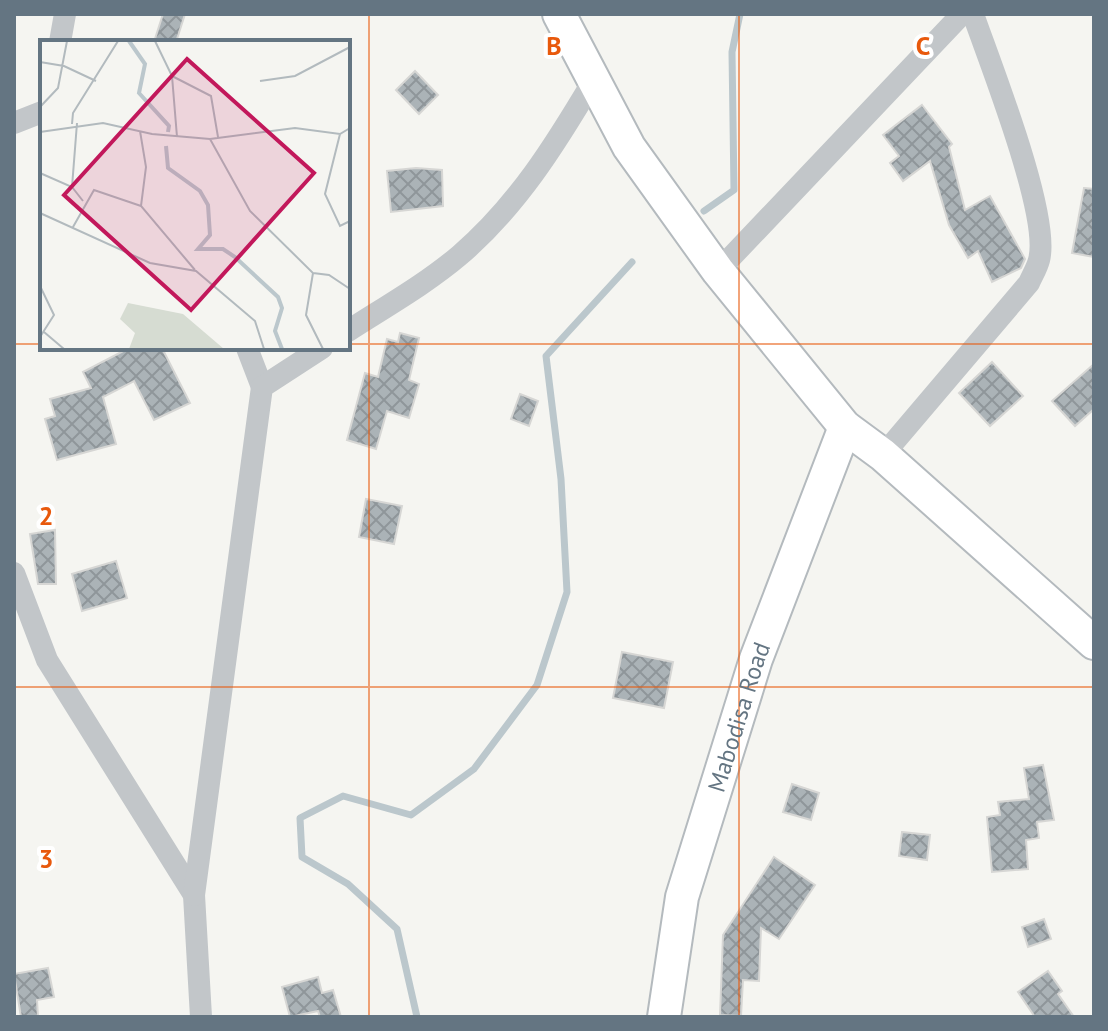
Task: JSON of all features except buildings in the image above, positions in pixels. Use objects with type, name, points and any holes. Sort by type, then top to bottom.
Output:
[{"type":"street","points":[[60,40],[65,14]]},
{"type":"street","points":[[559,14],[629,147],[718,271],[845,427],[883,455],[1094,643]]},
{"type":"street","points":[[718,271],[962,14]]},
{"type":"street","points":[[883,455],[1029,283],[1039,260],[1040,240],[1027,174],[973,14]]},
{"type":"street","points":[[350,330],[459,257],[510,206],[546,160],[593,81]]},
{"type":"street","points":[[14,123],[40,113]]},
{"type":"street","points":[[201,1017],[194,895],[262,387],[248,350]]},
{"type":"street","points":[[262,387],[319,350]]},
{"type":"street","name":"Mabodisa Road","points":[[664,1017],[682,897],[756,659],[845,427]]},
{"type":"street","points":[[14,573],[47,660],[194,895]]},
{"type":"waterway","points":[[704,211],[734,190],[732,52],[740,14]]},
{"type":"waterway","points":[[417,1017],[397,929],[348,884],[302,857],[300,818],[343,796],[411,815],[474,769],[537,685],[567,592],[561,479],[546,356],[632,262]]}]
